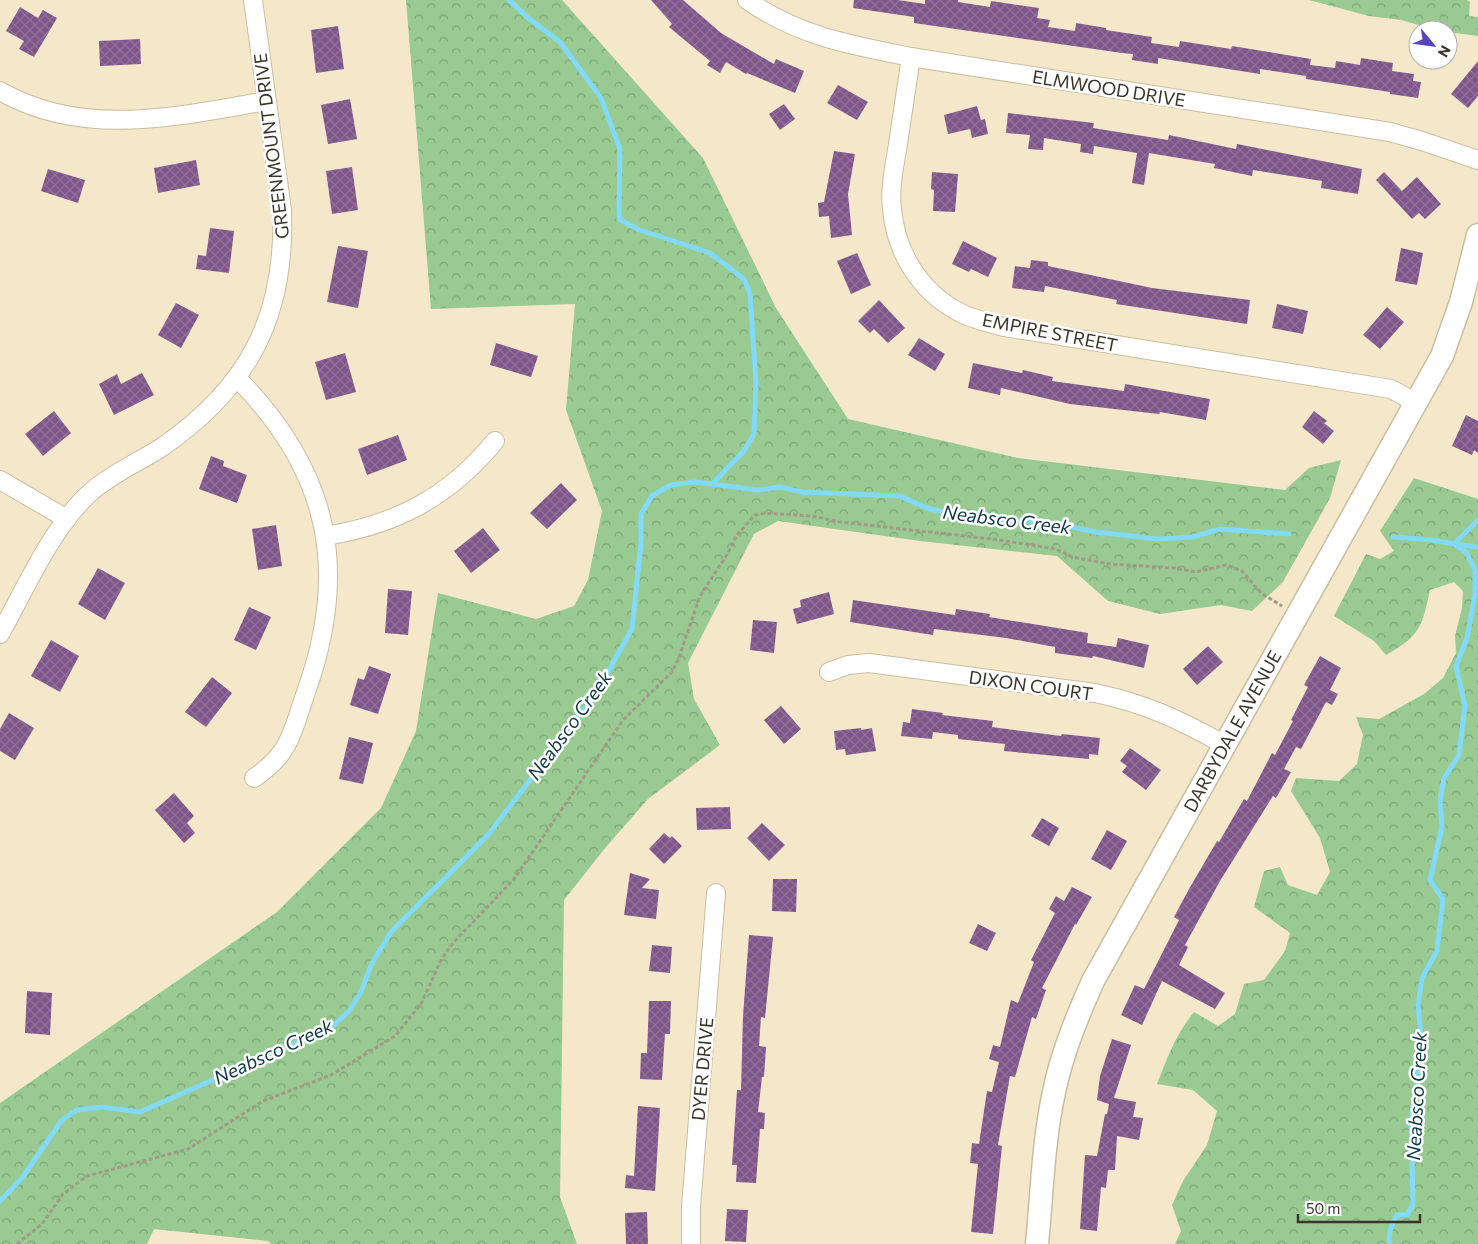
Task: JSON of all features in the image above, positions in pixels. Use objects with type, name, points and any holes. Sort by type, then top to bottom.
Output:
[{"type":"street","name":"GREENMOUNT DRIVE","points":[[0,634],[67,519],[92,492],[118,472],[162,446],[196,422],[220,400],[238,378],[266,326],[280,272],[283,241],[282,210],[253,0]]},
{"type":"street","name":"ELMWOOD DRIVE","points":[[747,0],[789,25],[838,43],[911,57],[1390,132],[1422,140],[1478,160]]},
{"type":"street","name":"EMPIRE STREET","points":[[911,57],[891,208],[896,234],[904,255],[915,274],[943,303],[959,312],[1004,328],[1391,389],[1416,405]]},
{"type":"street","points":[[0,91],[40,109],[70,117],[101,121],[133,121],[187,115],[267,101]]},
{"type":"street","name":"DARBYDALE AVENUE","points":[[1037,1244],[1046,1143],[1054,1093],[1066,1047],[1100,966],[1442,356],[1452,329],[1478,235]]},
{"type":"street","points":[[238,378],[264,405],[296,453],[310,482],[325,536],[327,593],[323,629],[310,679],[286,746],[273,765],[254,778]]},
{"type":"street","points":[[325,536],[355,531],[390,521],[412,510],[438,495],[476,465],[495,441]]},
{"type":"street","points":[[0,480],[67,519]]},
{"type":"street","name":"DIXON COURT","points":[[829,672],[848,665],[869,663],[1095,693],[1127,700],[1172,716],[1225,745]]},
{"type":"street","name":"DYER DRIVE","points":[[691,1244],[691,1207],[716,893]]},
{"type":"path","points":[[17,1244],[42,1224],[63,1194],[87,1176],[188,1149],[263,1101],[331,1076],[395,1036],[421,1004],[440,962],[452,944],[514,879],[623,720],[672,672],[700,596],[728,553],[736,536],[755,515],[765,513],[810,516],[841,522],[1000,540],[1056,549],[1072,557],[1110,564],[1174,568],[1196,572],[1226,565],[1242,572],[1261,593],[1297,616]]},
{"type":"green space","points":[[406,0],[562,0],[703,158],[776,308],[848,419],[1018,458],[1285,490],[1309,468],[1341,460],[1330,498],[1283,582],[1252,611],[1221,605],[1160,614],[1108,601],[1057,556],[920,541],[778,521],[754,534],[688,663],[694,699],[720,745],[648,799],[606,847],[564,900],[560,1197],[577,1244],[271,1244],[268,1241],[154,1229],[147,1244],[0,1244],[0,1103],[277,912],[381,808],[416,731],[438,593],[536,619],[574,606],[588,580],[602,511],[566,410],[575,304],[431,309]]},
{"type":"green space","points":[[1309,0],[1467,0],[1470,2],[1469,16],[1478,17],[1478,36],[1458,33],[1458,20],[1408,20],[1408,22],[1369,16]]},
{"type":"green space","points":[[1414,478],[1478,499],[1478,1244],[1175,1244],[1181,1231],[1172,1205],[1183,1181],[1207,1145],[1217,1111],[1193,1090],[1157,1084],[1177,1038],[1194,1012],[1218,1026],[1235,1014],[1244,984],[1264,980],[1285,951],[1290,933],[1254,907],[1264,871],[1280,867],[1288,885],[1317,895],[1330,872],[1320,838],[1291,791],[1296,778],[1339,781],[1357,764],[1363,735],[1356,717],[1379,719],[1424,694],[1443,678],[1456,653],[1455,636],[1462,608],[1463,591],[1454,582],[1430,590],[1425,613],[1418,629],[1406,642],[1386,655],[1374,641],[1334,616],[1366,554],[1380,559],[1394,551],[1380,531]]},
{"type":"building","points":[[651,0],[683,0],[721,33],[774,64],[776,59],[804,71],[795,93],[746,74],[726,62],[720,73],[707,65],[710,61],[669,27],[672,24]]},
{"type":"building","points":[[854,0],[898,0],[925,4],[925,0],[958,0],[958,2],[990,7],[991,1],[1039,8],[1037,18],[1050,20],[1048,27],[1075,31],[1076,23],[1152,37],[1151,43],[1179,47],[1180,41],[1231,49],[1232,46],[1311,59],[1310,65],[1335,68],[1336,61],[1360,65],[1361,58],[1393,63],[1392,71],[1414,74],[1413,81],[1421,82],[1418,98],[1306,79],[1306,76],[1260,69],[1260,74],[1158,58],[1158,64],[1132,60],[1133,54],[914,23],[914,17],[853,8]]},
{"type":"building","points":[[20,7],[38,18],[43,10],[57,18],[34,57],[19,49],[24,41],[6,31]]},
{"type":"building","points":[[338,26],[344,69],[316,73],[311,30]]},
{"type":"building","points":[[140,39],[141,64],[100,66],[99,41]]},
{"type":"building","points":[[1478,61],[1478,96],[1468,108],[1451,94]]},
{"type":"building","points":[[838,85],[868,102],[857,120],[827,103]]},
{"type":"building","points":[[350,99],[357,139],[328,144],[321,105]]},
{"type":"building","points":[[784,104],[795,119],[780,130],[769,114]]},
{"type":"building","points":[[977,106],[981,120],[985,119],[988,134],[972,138],[970,129],[948,134],[944,115]]},
{"type":"building","points":[[1008,113],[1094,123],[1093,128],[1168,140],[1169,135],[1236,149],[1237,144],[1362,169],[1358,194],[1321,188],[1322,181],[1253,170],[1252,176],[1214,168],[1215,164],[1149,153],[1144,185],[1132,183],[1137,153],[1094,146],[1093,154],[1080,152],[1081,144],[1044,138],[1043,150],[1028,149],[1030,135],[1006,133]]},
{"type":"building","points":[[834,151],[855,154],[848,194],[852,235],[831,238],[829,216],[819,217],[818,203],[824,202]]},
{"type":"building","points":[[196,160],[200,185],[158,193],[154,168]]},
{"type":"building","points":[[352,167],[358,210],[332,214],[326,171]]},
{"type":"building","points":[[48,169],[85,180],[78,203],[41,191]]},
{"type":"building","points":[[932,172],[958,174],[955,212],[933,211],[934,190],[931,189]]},
{"type":"building","points":[[1384,172],[1402,191],[1417,177],[1441,204],[1425,219],[1419,213],[1412,219],[1376,180]]},
{"type":"building","points":[[210,228],[234,231],[229,273],[196,269],[198,255],[206,256]]},
{"type":"building","points":[[963,241],[997,258],[988,277],[971,269],[969,272],[952,264]]},
{"type":"building","points":[[338,246],[368,251],[358,308],[327,302]]},
{"type":"building","points":[[1401,248],[1423,253],[1417,285],[1395,281]]},
{"type":"building","points":[[857,253],[871,285],[851,294],[837,261]]},
{"type":"building","points":[[1031,260],[1048,262],[1048,266],[1152,288],[1250,300],[1247,324],[1116,304],[1117,300],[1045,286],[1044,292],[1012,288],[1015,266],[1030,268]]},
{"type":"building","points":[[879,300],[905,328],[888,343],[874,329],[870,333],[858,321]]},
{"type":"building","points":[[176,303],[199,315],[181,348],[158,335]]},
{"type":"building","points":[[1277,304],[1308,311],[1303,334],[1272,328]]},
{"type":"building","points":[[1387,307],[1404,322],[1380,349],[1363,335]]},
{"type":"building","points":[[919,338],[945,354],[935,371],[908,355]]},
{"type":"building","points":[[496,343],[538,356],[531,377],[490,365]]},
{"type":"building","points":[[345,353],[356,392],[326,400],[315,362]]},
{"type":"building","points":[[973,363],[1022,373],[1023,370],[1053,377],[1052,381],[1124,391],[1125,384],[1210,399],[1206,420],[1160,412],[1159,414],[1070,404],[1001,388],[1000,395],[968,388]]},
{"type":"building","points":[[142,373],[154,395],[114,415],[99,384],[117,374],[121,384]]},
{"type":"building","points":[[54,411],[71,433],[43,456],[25,434]]},
{"type":"building","points":[[1314,411],[1327,421],[1324,423],[1334,431],[1323,444],[1302,427]]},
{"type":"building","points":[[1466,415],[1478,421],[1478,453],[1474,450],[1472,455],[1452,446]]},
{"type":"building","points":[[398,435],[407,460],[367,475],[358,449]]},
{"type":"building","points":[[211,456],[224,461],[223,466],[247,475],[237,503],[199,489]]},
{"type":"building","points":[[561,483],[577,500],[547,529],[530,513]]},
{"type":"building","points":[[276,525],[282,566],[258,570],[252,529]]},
{"type":"building","points":[[483,528],[500,550],[471,573],[454,551]]},
{"type":"building","points":[[98,568],[125,583],[105,620],[78,604]]},
{"type":"building","points":[[388,589],[412,591],[408,635],[385,633]]},
{"type":"building","points":[[829,592],[834,614],[797,624],[793,609],[801,607],[800,600]]},
{"type":"building","points":[[853,600],[955,615],[956,609],[990,614],[989,617],[1088,633],[1087,643],[1116,647],[1118,638],[1149,645],[1144,668],[1093,656],[1092,658],[1055,653],[1055,647],[1006,638],[934,629],[933,635],[850,622]]},
{"type":"building","points":[[249,607],[271,617],[256,650],[234,640]]},
{"type":"building","points":[[753,620],[777,622],[774,653],[750,650]]},
{"type":"building","points":[[51,640],[79,656],[60,692],[31,676]]},
{"type":"building","points":[[1208,646],[1223,662],[1197,685],[1183,669]]},
{"type":"building","points":[[1320,656],[1341,668],[1330,690],[1338,694],[1332,705],[1326,702],[1301,749],[1296,747],[1284,769],[1291,772],[1276,798],[1273,796],[1220,881],[1185,945],[1188,947],[1179,965],[1225,993],[1215,1009],[1162,981],[1142,1025],[1121,1015],[1135,985],[1144,989],[1179,920],[1174,917],[1189,889],[1244,799],[1247,801],[1272,753],[1275,755],[1308,687],[1304,685]]},
{"type":"building","points":[[369,666],[391,674],[378,714],[350,705],[358,678],[364,680]]},
{"type":"building","points":[[212,677],[232,693],[206,727],[185,712]]},
{"type":"building","points":[[781,706],[801,729],[784,744],[764,720]]},
{"type":"building","points":[[912,709],[943,713],[942,715],[993,721],[992,727],[1061,736],[1062,734],[1100,738],[1098,755],[1089,754],[1089,759],[1004,751],[1005,744],[958,739],[958,735],[933,732],[932,739],[901,736],[903,722],[910,723]]},
{"type":"building","points":[[9,713],[34,728],[15,760],[0,751],[0,729]]},
{"type":"building","points":[[861,728],[861,730],[872,728],[876,751],[846,755],[845,749],[836,750],[834,731]]},
{"type":"building","points":[[349,737],[373,743],[363,784],[339,779]]},
{"type":"building","points":[[1130,748],[1161,770],[1146,790],[1122,772],[1127,766],[1120,761]]},
{"type":"building","points":[[174,793],[194,816],[187,823],[195,833],[184,843],[155,810]]},
{"type":"building","points":[[730,807],[731,829],[697,830],[696,808]]},
{"type":"building","points":[[1042,818],[1059,828],[1049,846],[1031,836]]},
{"type":"building","points":[[762,823],[785,845],[769,861],[747,838]]},
{"type":"building","points":[[1107,830],[1127,841],[1111,870],[1091,859]]},
{"type":"building","points":[[664,833],[670,838],[672,836],[682,846],[664,864],[649,849]]},
{"type":"building","points":[[630,873],[650,879],[642,888],[659,890],[656,919],[624,915]]},
{"type":"building","points":[[773,879],[797,879],[796,912],[772,911]]},
{"type":"building","points":[[1072,887],[1092,897],[1075,924],[1042,988],[1046,990],[1036,1019],[1032,1017],[1015,1077],[1010,1076],[998,1145],[1002,1146],[993,1234],[971,1232],[978,1164],[970,1163],[972,1143],[979,1144],[987,1091],[992,1092],[999,1062],[989,1059],[993,1045],[1000,1047],[1011,1000],[1018,1003],[1034,962],[1031,960],[1055,913],[1049,909],[1056,896],[1064,901]]},
{"type":"building","points":[[978,924],[996,933],[987,951],[969,943]]},
{"type":"building","points":[[749,935],[773,937],[765,1018],[761,1017],[759,1046],[766,1047],[764,1077],[762,1077],[758,1112],[765,1113],[764,1129],[760,1129],[756,1183],[736,1182],[737,1165],[732,1165],[737,1090],[741,1090],[743,1016]]},
{"type":"building","points":[[652,945],[672,947],[670,973],[649,971]]},
{"type":"building","points":[[27,991],[52,993],[50,1035],[25,1033]]},
{"type":"building","points":[[649,1001],[671,1001],[670,1034],[665,1034],[662,1080],[640,1079],[641,1053],[647,1053]]},
{"type":"building","points":[[1112,1039],[1131,1045],[1114,1098],[1136,1102],[1133,1117],[1143,1118],[1139,1140],[1117,1136],[1115,1170],[1108,1170],[1106,1188],[1101,1187],[1097,1231],[1080,1229],[1085,1155],[1097,1156],[1105,1114],[1107,1114],[1109,1104],[1097,1100],[1100,1076]]},
{"type":"building","points":[[638,1106],[660,1108],[655,1191],[625,1188],[626,1175],[634,1176]]},
{"type":"building","points":[[727,1209],[748,1210],[746,1242],[725,1241]]},
{"type":"building","points":[[647,1212],[648,1244],[626,1244],[625,1213]]},
{"type":"waterway","points":[[509,0],[527,17],[560,42],[601,98],[620,149],[619,219],[637,229],[710,253],[744,279],[750,294],[756,383],[754,434],[744,451],[712,484]]},
{"type":"waterway","name":"Neabsco Creek","points":[[0,1201],[22,1178],[62,1120],[77,1110],[101,1107],[140,1112],[334,1025],[349,1011],[361,992],[371,965],[391,932],[488,835],[595,695],[632,629],[641,543],[641,514],[652,496],[671,485],[695,482],[758,490],[780,487],[802,492],[900,496],[927,508],[972,519],[1046,522],[1096,532],[1158,539],[1193,537],[1220,529],[1289,534]]},
{"type":"waterway","points":[[1478,520],[1454,544],[1478,547]]},
{"type":"waterway","name":"Neabsco Creek","points":[[1390,1244],[1390,1233],[1397,1215],[1407,1215],[1413,1204],[1411,1120],[1422,1047],[1418,1006],[1422,978],[1437,951],[1443,899],[1430,880],[1442,827],[1440,801],[1444,778],[1459,755],[1465,705],[1456,666],[1467,638],[1475,595],[1475,569],[1466,552],[1454,544],[1433,540],[1393,537]]}]
